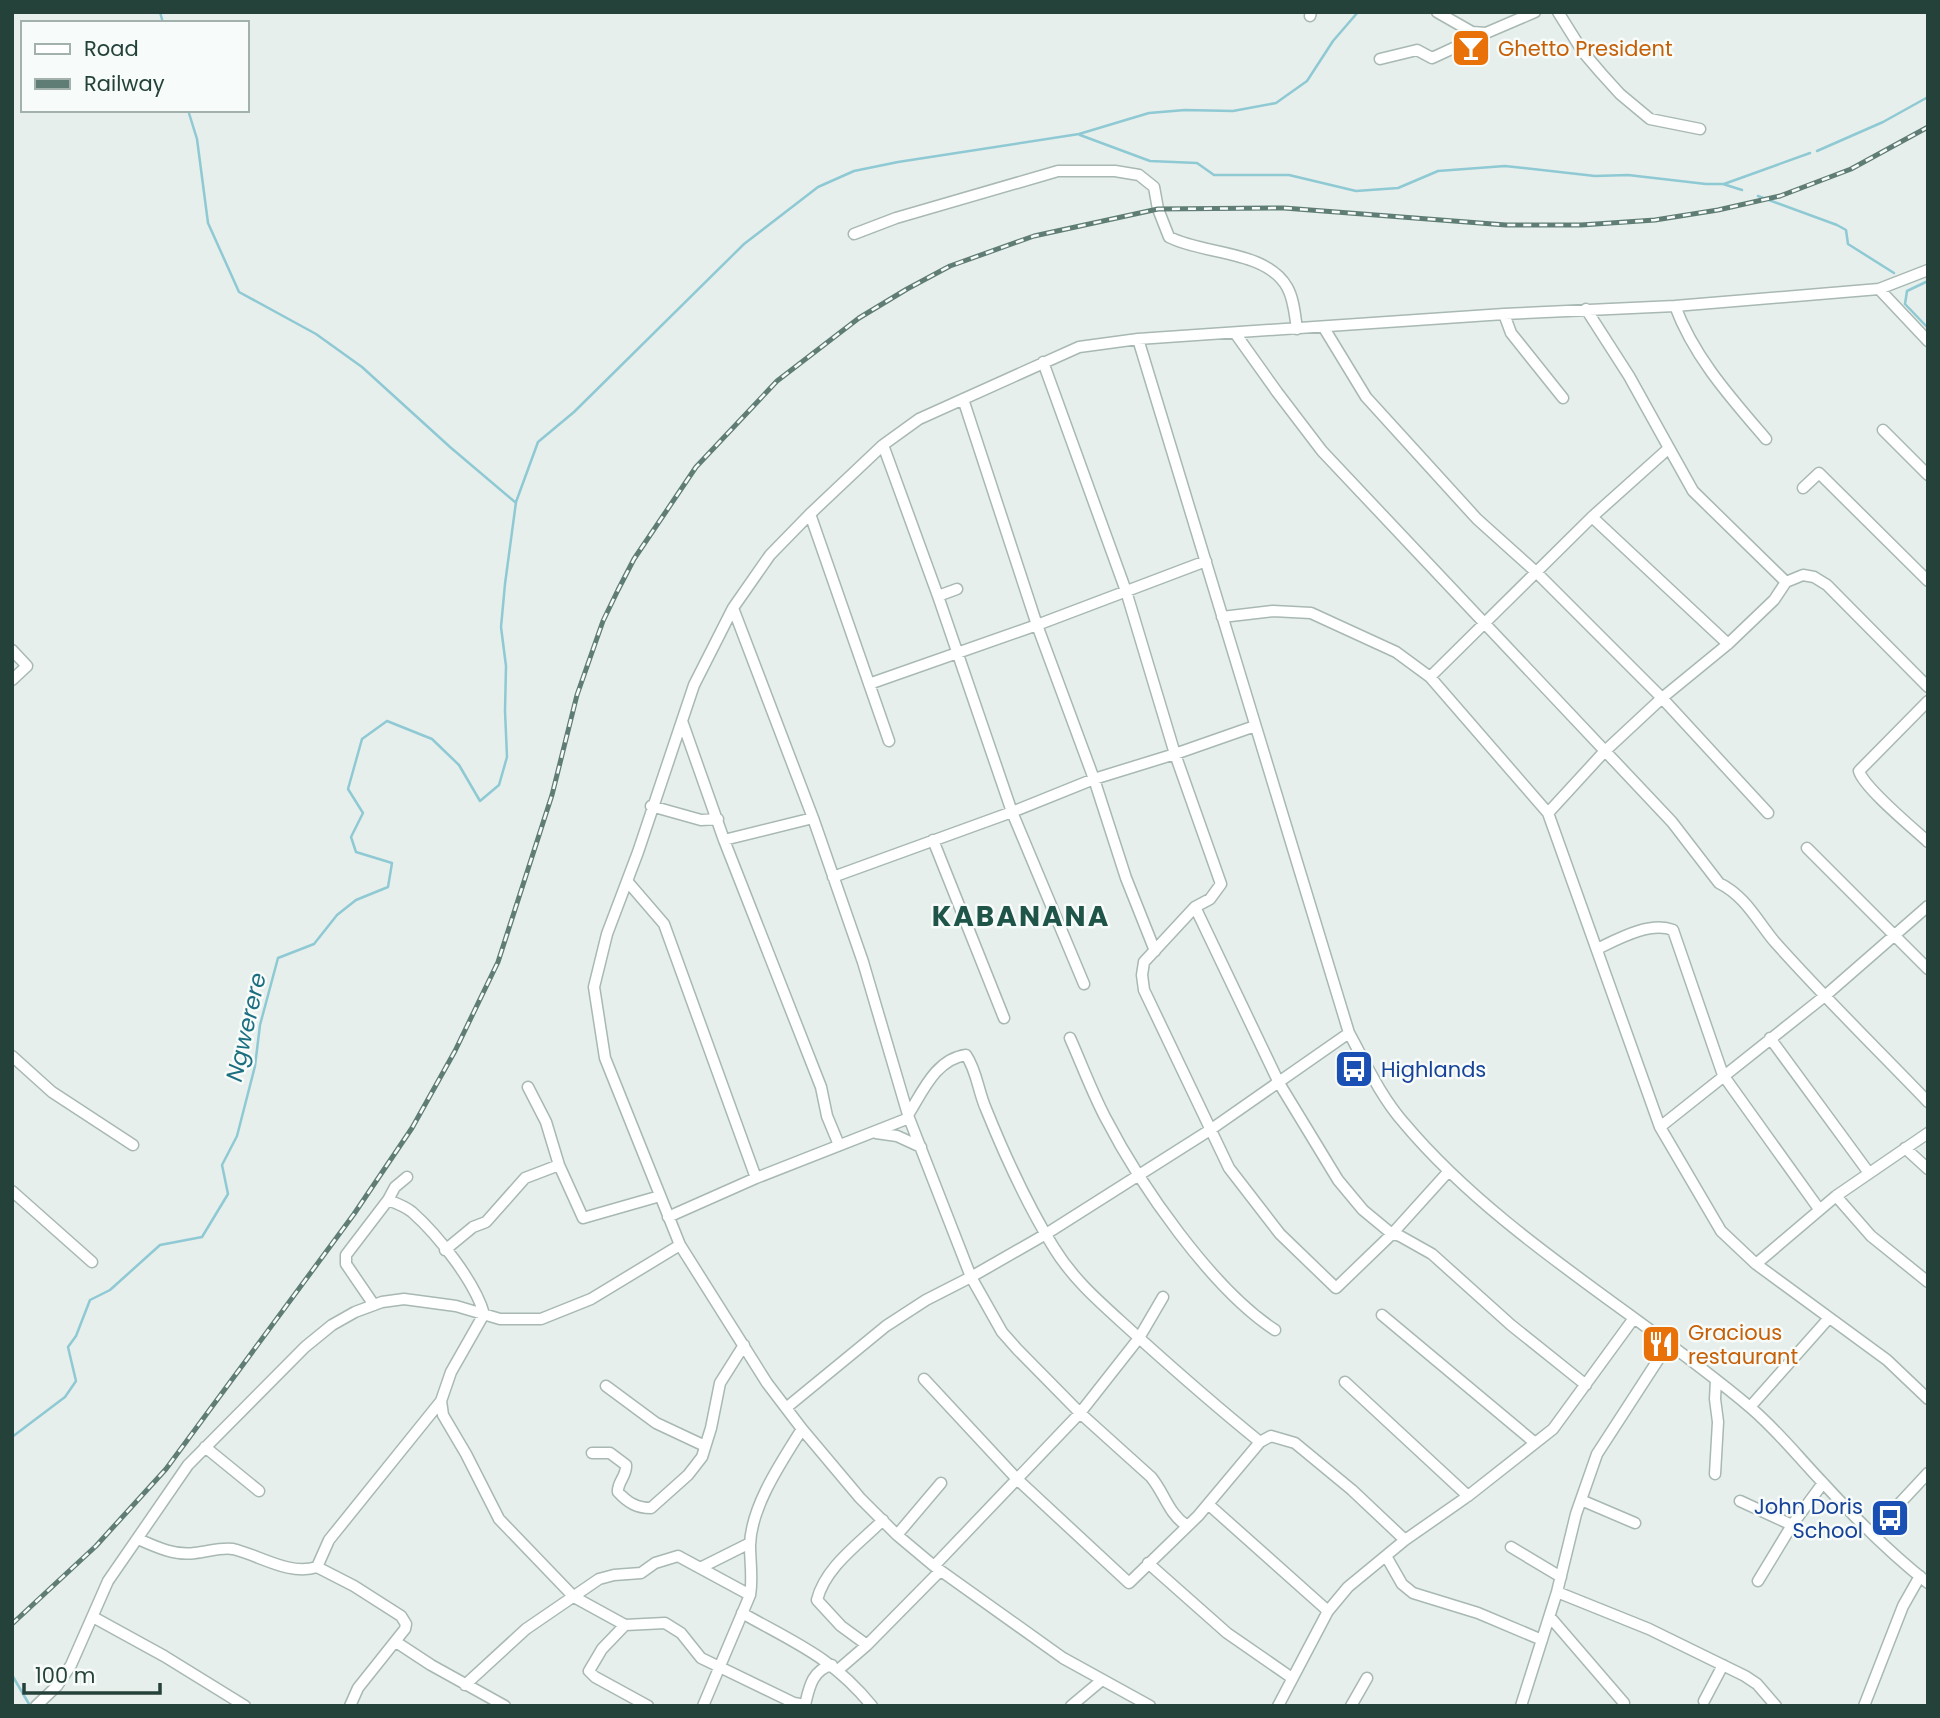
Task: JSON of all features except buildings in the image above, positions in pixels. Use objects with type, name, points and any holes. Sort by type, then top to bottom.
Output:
[{"type":"street","points":[[1437,12],[1472,32],[1486,33]]},
{"type":"street","points":[[1380,60],[1417,50],[1432,58],[1535,12]]},
{"type":"street","points":[[1558,12],[1583,52],[1601,73],[1620,94],[1650,119],[1700,129]]},
{"type":"street","points":[[854,233],[896,218],[1058,171],[1115,171],[1139,175],[1154,187],[1158,209],[1169,237],[1187,246],[1262,264],[1276,273],[1288,289],[1297,329]]},
{"type":"street","points":[[1150,1706],[1028,1635],[937,1568],[897,1535],[860,1498],[802,1429],[768,1383],[680,1245],[605,1058],[594,987],[607,934],[694,685],[733,608],[770,555],[883,445],[919,419],[1079,347],[1138,339],[1504,314],[1675,306],[1879,289],[1928,270]]},
{"type":"street","points":[[1879,289],[1928,341]]},
{"type":"street","points":[[1675,306],[1682,326],[1700,357],[1766,439]]},
{"type":"street","points":[[1586,309],[1629,376],[1693,491],[1786,582]]},
{"type":"street","points":[[1504,314],[1511,333],[1563,398]]},
{"type":"street","points":[[1324,328],[1366,397],[1476,520],[1536,572],[1662,698],[1768,813]]},
{"type":"street","points":[[1236,333],[1277,393],[1322,451],[1672,822],[1719,883],[1730,888],[1748,905],[1773,939],[1928,1102]]},
{"type":"street","points":[[1138,339],[1349,1033],[1377,1086],[1402,1121],[1448,1172],[1533,1241],[1669,1342],[1750,1407],[1786,1439],[1823,1483],[1872,1533],[1924,1579],[1903,1606],[1864,1706]]},
{"type":"street","points":[[1043,362],[1126,591],[1175,754],[1221,884],[1210,899],[1195,907],[1144,962],[1142,975],[1144,990],[1210,1130],[1229,1168],[1280,1234],[1336,1288],[1448,1172]]},
{"type":"street","points":[[963,398],[1037,625],[1094,779],[1126,878],[1155,951]]},
{"type":"street","points":[[1882,430],[1928,475]]},
{"type":"street","points":[[883,445],[1012,813],[1084,985]]},
{"type":"street","points":[[1430,677],[1592,517],[1669,448]]},
{"type":"street","points":[[1803,488],[1819,473],[1928,581]]},
{"type":"street","points":[[810,514],[889,741]]},
{"type":"street","points":[[1592,517],[1728,643]]},
{"type":"street","points":[[869,684],[1037,625],[1206,561]]},
{"type":"street","points":[[1548,813],[1604,752],[1662,698],[1728,643],[1774,600],[1786,582],[1803,575],[1814,577],[1827,585],[1928,687]]},
{"type":"street","points":[[938,596],[957,589]]},
{"type":"street","points":[[733,608],[813,818],[863,962],[909,1116],[971,1277],[1002,1332],[1080,1413],[1151,1478],[1160,1488],[1171,1513],[1187,1526]]},
{"type":"street","points":[[1222,617],[1273,611],[1311,613],[1396,652],[1430,677],[1548,813],[1660,1127],[1721,1231],[1756,1264],[1887,1360],[1928,1398]]},
{"type":"street","points":[[12,650],[27,666],[12,680]]},
{"type":"street","points":[[1928,701],[1859,771],[1861,777],[1928,842]]},
{"type":"street","points":[[682,721],[724,840],[821,1087],[827,1116],[839,1145]]},
{"type":"street","points":[[833,877],[1012,813],[1094,779],[1255,726]]},
{"type":"street","points":[[652,806],[701,820],[718,819]]},
{"type":"street","points":[[724,840],[813,818]]},
{"type":"street","points":[[933,840],[1004,1018]]},
{"type":"street","points":[[1807,848],[1928,969]]},
{"type":"street","points":[[627,881],[664,924],[756,1178]]},
{"type":"street","points":[[1660,1127],[1723,1074],[1826,995],[1928,906]]},
{"type":"street","points":[[1195,907],[1279,1083],[1338,1180],[1363,1210],[1391,1234],[1400,1236],[1432,1254],[1511,1325],[1586,1385]]},
{"type":"street","points":[[1597,949],[1655,927],[1673,930],[1723,1074],[1819,1209]]},
{"type":"street","points":[[786,1408],[886,1326],[926,1300],[1046,1234],[1210,1130],[1349,1033]]},
{"type":"street","points":[[1070,1038],[1105,1117],[1139,1175],[1200,1259],[1234,1295],[1275,1331]]},
{"type":"street","points":[[1770,1038],[1869,1173]]},
{"type":"street","points":[[668,1217],[909,1116],[942,1064],[954,1056],[965,1055],[975,1072],[978,1089],[1001,1146],[1046,1234],[1084,1288],[1204,1397],[1259,1442]]},
{"type":"street","points":[[12,1056],[52,1091],[134,1145]]},
{"type":"street","points":[[528,1087],[546,1122],[559,1165],[583,1218],[660,1196]]},
{"type":"street","points":[[876,1132],[904,1139],[921,1147]]},
{"type":"street","points":[[1756,1264],[1836,1196],[1928,1133]]},
{"type":"street","points":[[1905,1148],[1928,1169]]},
{"type":"street","points":[[445,1251],[473,1227],[486,1223],[525,1178],[559,1165]]},
{"type":"street","points":[[374,1305],[345,1264],[346,1255],[396,1187],[407,1177]]},
{"type":"street","points":[[12,1191],[92,1262]]},
{"type":"street","points":[[1836,1196],[1871,1236],[1928,1282]]},
{"type":"street","points":[[138,1539],[162,1550],[191,1554],[230,1548],[286,1567],[310,1570],[317,1567],[329,1540],[441,1401],[451,1372],[484,1314],[479,1295],[411,1211],[388,1200]]},
{"type":"street","points":[[36,1706],[57,1686],[71,1665],[108,1581],[188,1465],[314,1339],[332,1325],[374,1305],[404,1299],[456,1306],[500,1319],[541,1320],[591,1299],[680,1245]]},
{"type":"street","points":[[441,1401],[443,1415],[499,1519],[574,1597],[625,1625],[665,1623],[681,1633],[701,1658],[770,1693],[805,1705],[815,1675],[820,1669],[835,1667],[867,1645],[1080,1413],[1139,1338],[1163,1297]]},
{"type":"street","points":[[1382,1315],[1534,1442]]},
{"type":"street","points":[[1281,1705],[1292,1678],[1328,1611],[1348,1587],[1405,1540],[1468,1496],[1553,1429],[1634,1318]]},
{"type":"street","points":[[1750,1407],[1829,1318]]},
{"type":"street","points":[[1521,1706],[1597,1454],[1669,1342]]},
{"type":"street","points":[[592,1453],[610,1453],[626,1465],[618,1492],[640,1508],[651,1508],[697,1465],[705,1446],[720,1383],[744,1345]]},
{"type":"street","points":[[923,1379],[1017,1479],[1129,1583],[1208,1504],[1259,1442],[1271,1436],[1295,1443],[1352,1490],[1405,1540]]},
{"type":"street","points":[[1715,1474],[1718,1422],[1716,1380]]},
{"type":"street","points":[[1345,1382],[1468,1496]]},
{"type":"street","points":[[606,1386],[656,1423],[705,1446]]},
{"type":"street","points":[[703,1706],[750,1595],[750,1543],[763,1496],[802,1429]]},
{"type":"street","points":[[205,1447],[259,1492]]},
{"type":"street","points":[[1872,1533],[1928,1473]]},
{"type":"street","points":[[897,1535],[941,1483]]},
{"type":"street","points":[[1758,1581],[1792,1525],[1823,1483]]},
{"type":"street","points":[[1581,1500],[1635,1524]]},
{"type":"street","points":[[1740,1501],[1792,1525]]},
{"type":"street","points":[[1208,1504],[1328,1611]]},
{"type":"street","points":[[867,1645],[841,1626],[817,1600],[820,1587],[828,1576],[883,1520]]},
{"type":"street","points":[[700,1568],[750,1543]]},
{"type":"street","points":[[1511,1547],[1561,1577]]},
{"type":"street","points":[[465,1685],[526,1629],[599,1579],[642,1573],[654,1563],[678,1556],[750,1595]]},
{"type":"street","points":[[1386,1556],[1402,1584],[1413,1593],[1478,1613],[1542,1640]]},
{"type":"street","points":[[1148,1563],[1227,1633],[1292,1678]]},
{"type":"street","points":[[317,1567],[354,1586],[401,1616],[405,1624],[405,1629],[396,1642],[358,1688],[350,1706]]},
{"type":"street","points":[[1557,1592],[1649,1629],[1723,1665],[1757,1684],[1773,1705]]},
{"type":"street","points":[[742,1613],[791,1639],[835,1667],[872,1706]]},
{"type":"street","points":[[93,1617],[164,1656],[245,1706]]},
{"type":"street","points":[[1549,1617],[1624,1703]]},
{"type":"street","points":[[625,1625],[602,1649],[589,1671],[595,1677],[649,1706]]},
{"type":"street","points":[[396,1642],[465,1685],[505,1706]]},
{"type":"street","points":[[1704,1701],[1723,1665]]},
{"type":"street","points":[[1351,1706],[1367,1678]]},
{"type":"street","points":[[1070,1706],[1102,1680]]},
{"type":"waterway","points":[[160,12],[162,21]]},
{"type":"waterway","name":"Ngwerere","points":[[12,1437],[65,1397],[76,1381],[68,1347],[76,1336],[90,1300],[110,1290],[160,1245],[202,1237],[228,1194],[222,1165],[237,1136],[255,1066],[260,1025],[278,958],[314,944],[337,915],[356,900],[388,887],[392,863],[356,852],[351,837],[363,813],[348,789],[362,739],[387,721],[432,739],[459,765],[480,801],[499,785],[507,757],[506,666],[501,627],[505,584],[516,502],[538,442],[574,412],[744,244],[818,187],[854,171],[1079,134],[1149,113],[1185,110],[1233,111],[1276,103],[1307,81],[1333,41],[1358,12]]},
{"type":"waterway","points":[[1817,151],[1883,122],[1928,97]]},
{"type":"waterway","points":[[189,112],[197,139],[208,223],[239,292],[316,334],[362,367],[515,502]]},
{"type":"waterway","points":[[1080,135],[1150,161],[1197,163],[1214,175],[1289,175],[1356,191],[1398,188],[1438,171],[1505,166],[1595,176],[1628,175],[1723,184],[1742,190]]},
{"type":"waterway","points":[[1724,184],[1810,153]]},
{"type":"waterway","points":[[1758,196],[1846,230],[1848,244],[1894,273]]},
{"type":"waterway","points":[[1928,281],[1907,291],[1905,304],[1928,328]]},
{"type":"waterway","points":[[12,1675],[29,1704]]},
{"type":"railway","points":[[12,1624],[96,1546],[166,1469],[354,1214],[412,1128],[455,1051],[498,962],[552,795],[577,695],[603,621],[618,590],[634,559],[696,467],[777,381],[859,318],[907,289],[950,266],[1034,236],[1158,209],[1284,208],[1506,225],[1581,225],[1655,220],[1780,196],[1851,169],[1928,127]]},
{"type":"place","name":"Ghetto President","points":[[1471,48]]},
{"type":"place","name":"Highlands","points":[[1354,1069]]},
{"type":"place","name":"Gracious restaurant","points":[[1661,1344]]},
{"type":"place","name":"John Doris School","points":[[1890,1518]]},
{"type":"district","name":"KABANANA","points":[[1021,916]]}]
